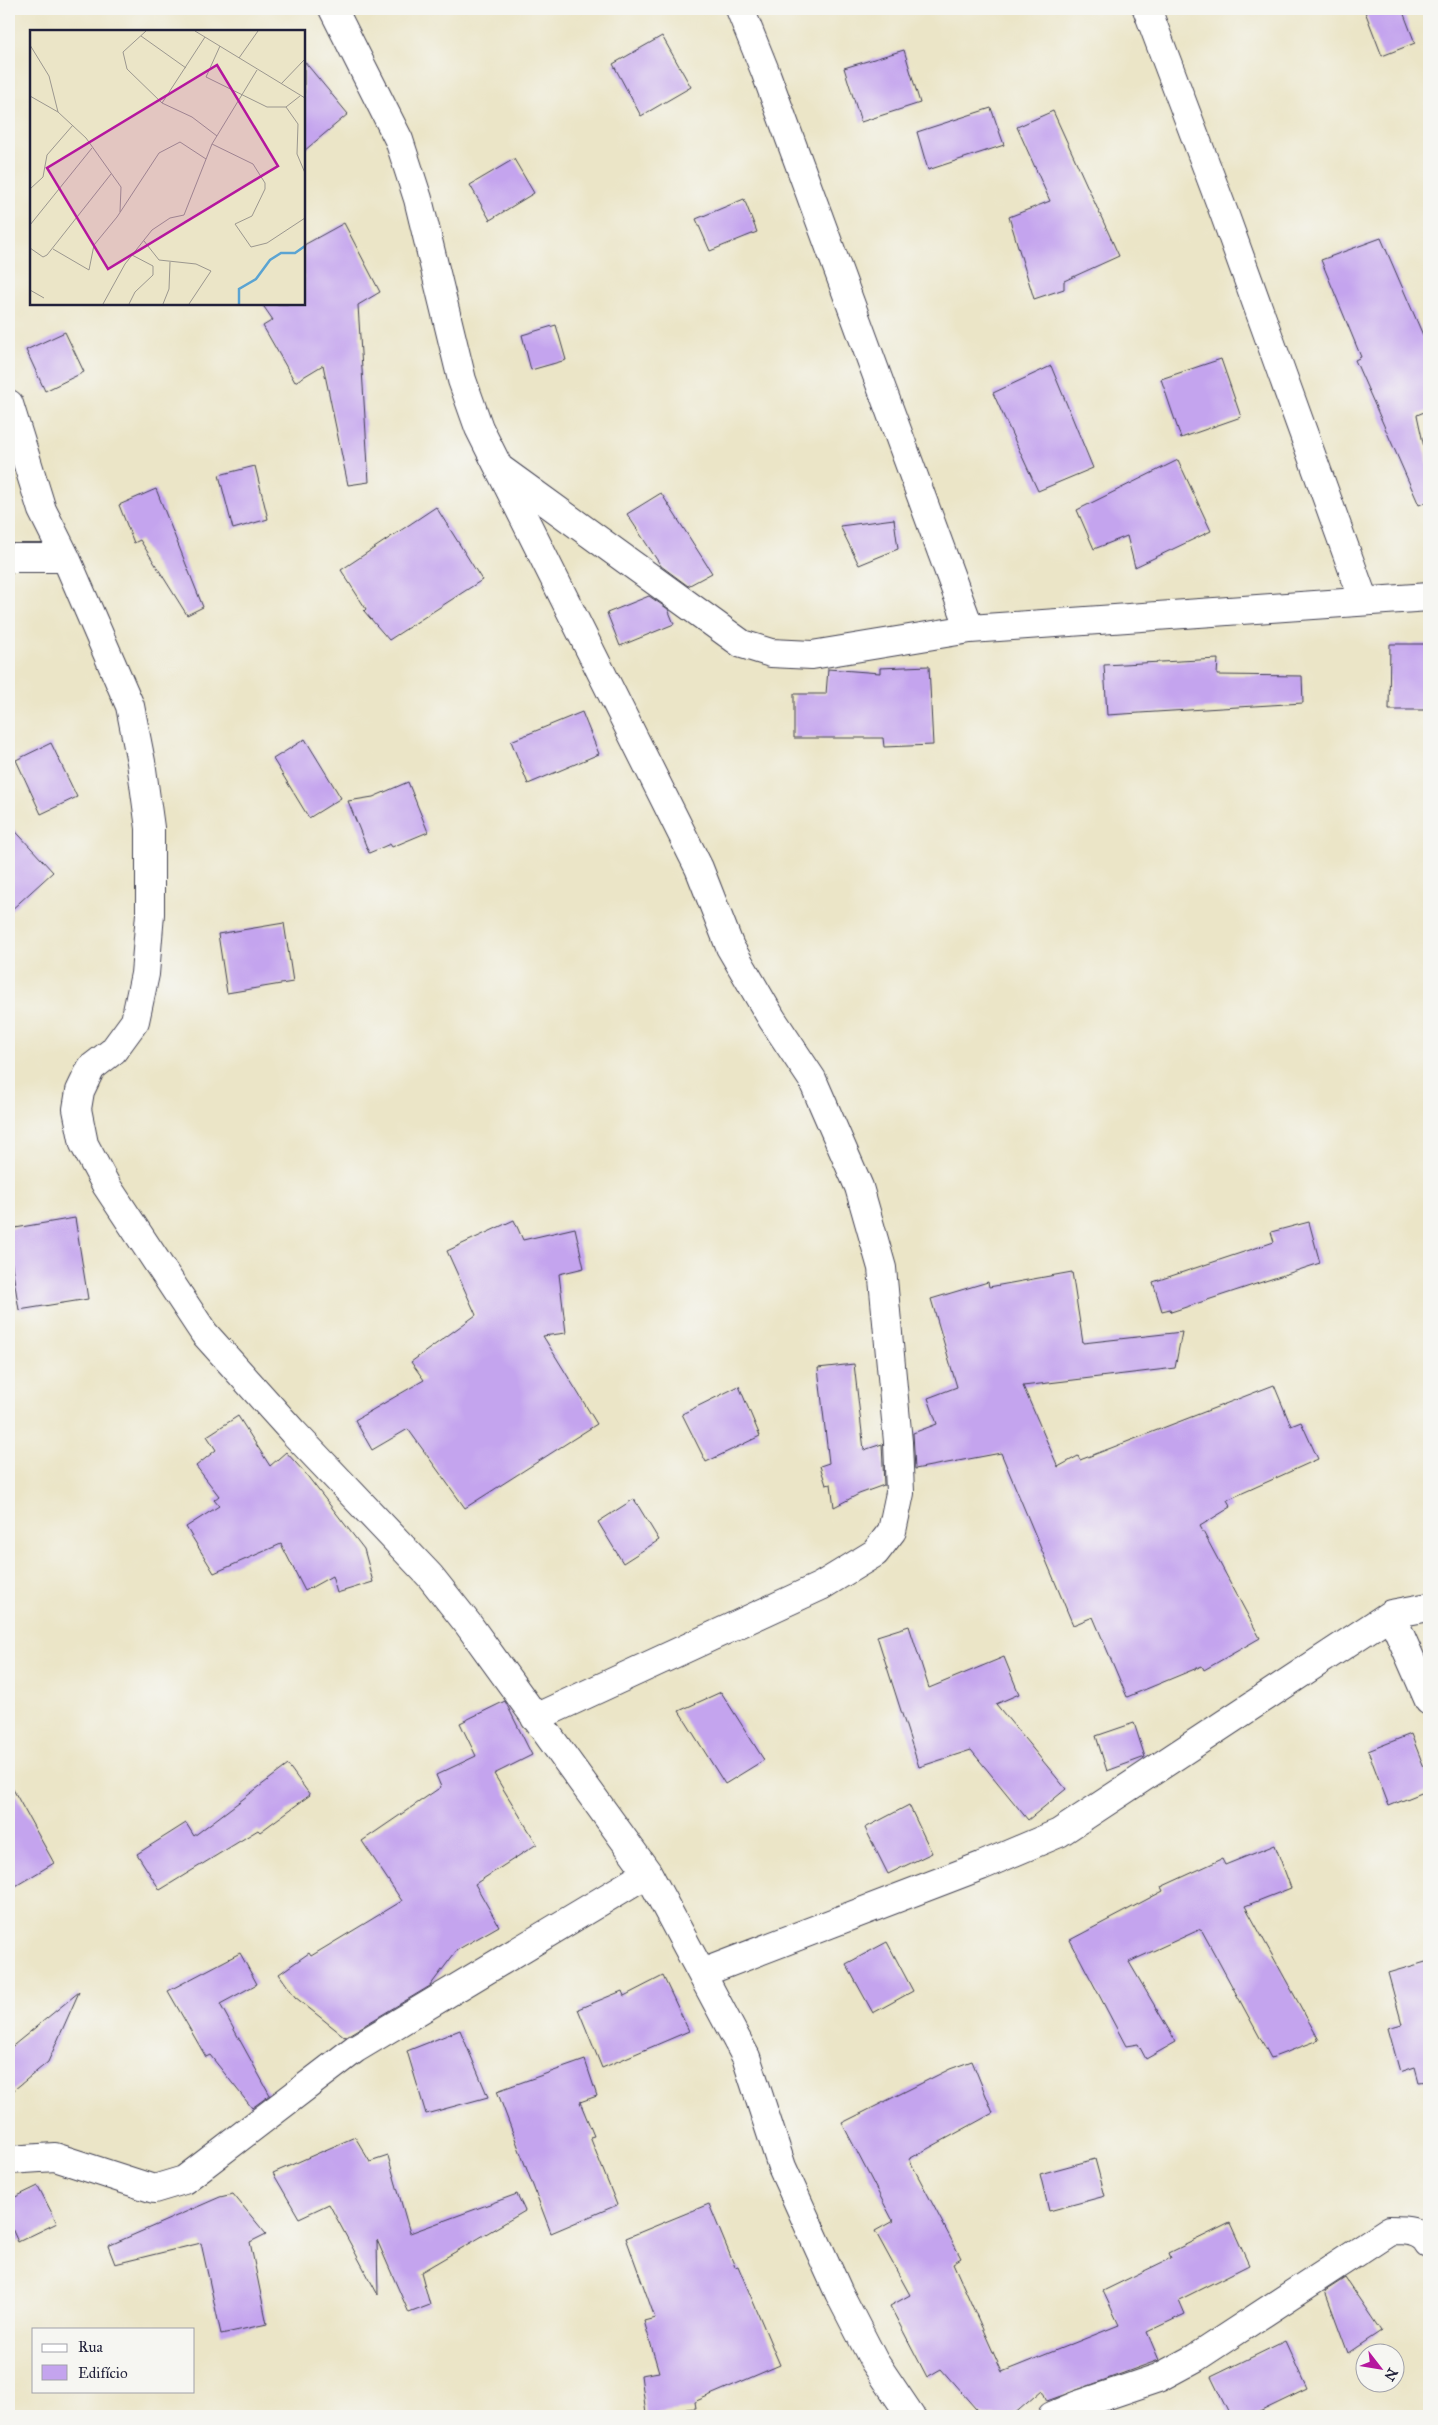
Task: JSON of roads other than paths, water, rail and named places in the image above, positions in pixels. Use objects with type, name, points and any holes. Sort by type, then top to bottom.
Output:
[{"type":"street","points":[[333,9],[399,140],[418,199],[462,380],[479,428],[699,868],[730,947],[772,1019],[812,1079],[859,1187],[882,1268],[898,1442],[900,1494],[892,1531],[875,1554],[821,1586],[535,1718]]},
{"type":"street","points":[[740,9],[765,71],[970,629]]},
{"type":"street","points":[[1148,9],[1364,601]]},
{"type":"street","points":[[9,404],[42,510],[66,558],[130,706],[141,762],[150,828],[150,914],[144,974],[135,1021],[113,1051],[92,1068],[80,1091],[77,1109],[84,1144],[106,1185],[204,1333],[293,1432],[430,1576],[648,1873],[746,2057],[782,2167],[834,2285],[874,2360],[911,2416]]},
{"type":"street","points":[[499,467],[742,644],[771,653],[812,654],[970,629],[1429,597]]},
{"type":"street","points":[[9,558],[66,558]]},
{"type":"street","points":[[702,1973],[981,1866],[1059,1833],[1391,1614],[1429,1607]]},
{"type":"street","points":[[1391,1614],[1429,1701]]},
{"type":"street","points":[[9,2160],[55,2157],[154,2189],[184,2180],[355,2049],[648,1873]]},
{"type":"street","points":[[1052,2416],[1078,2404],[1158,2378],[1203,2352],[1390,2230],[1409,2230],[1426,2239],[1429,2244]]}]
